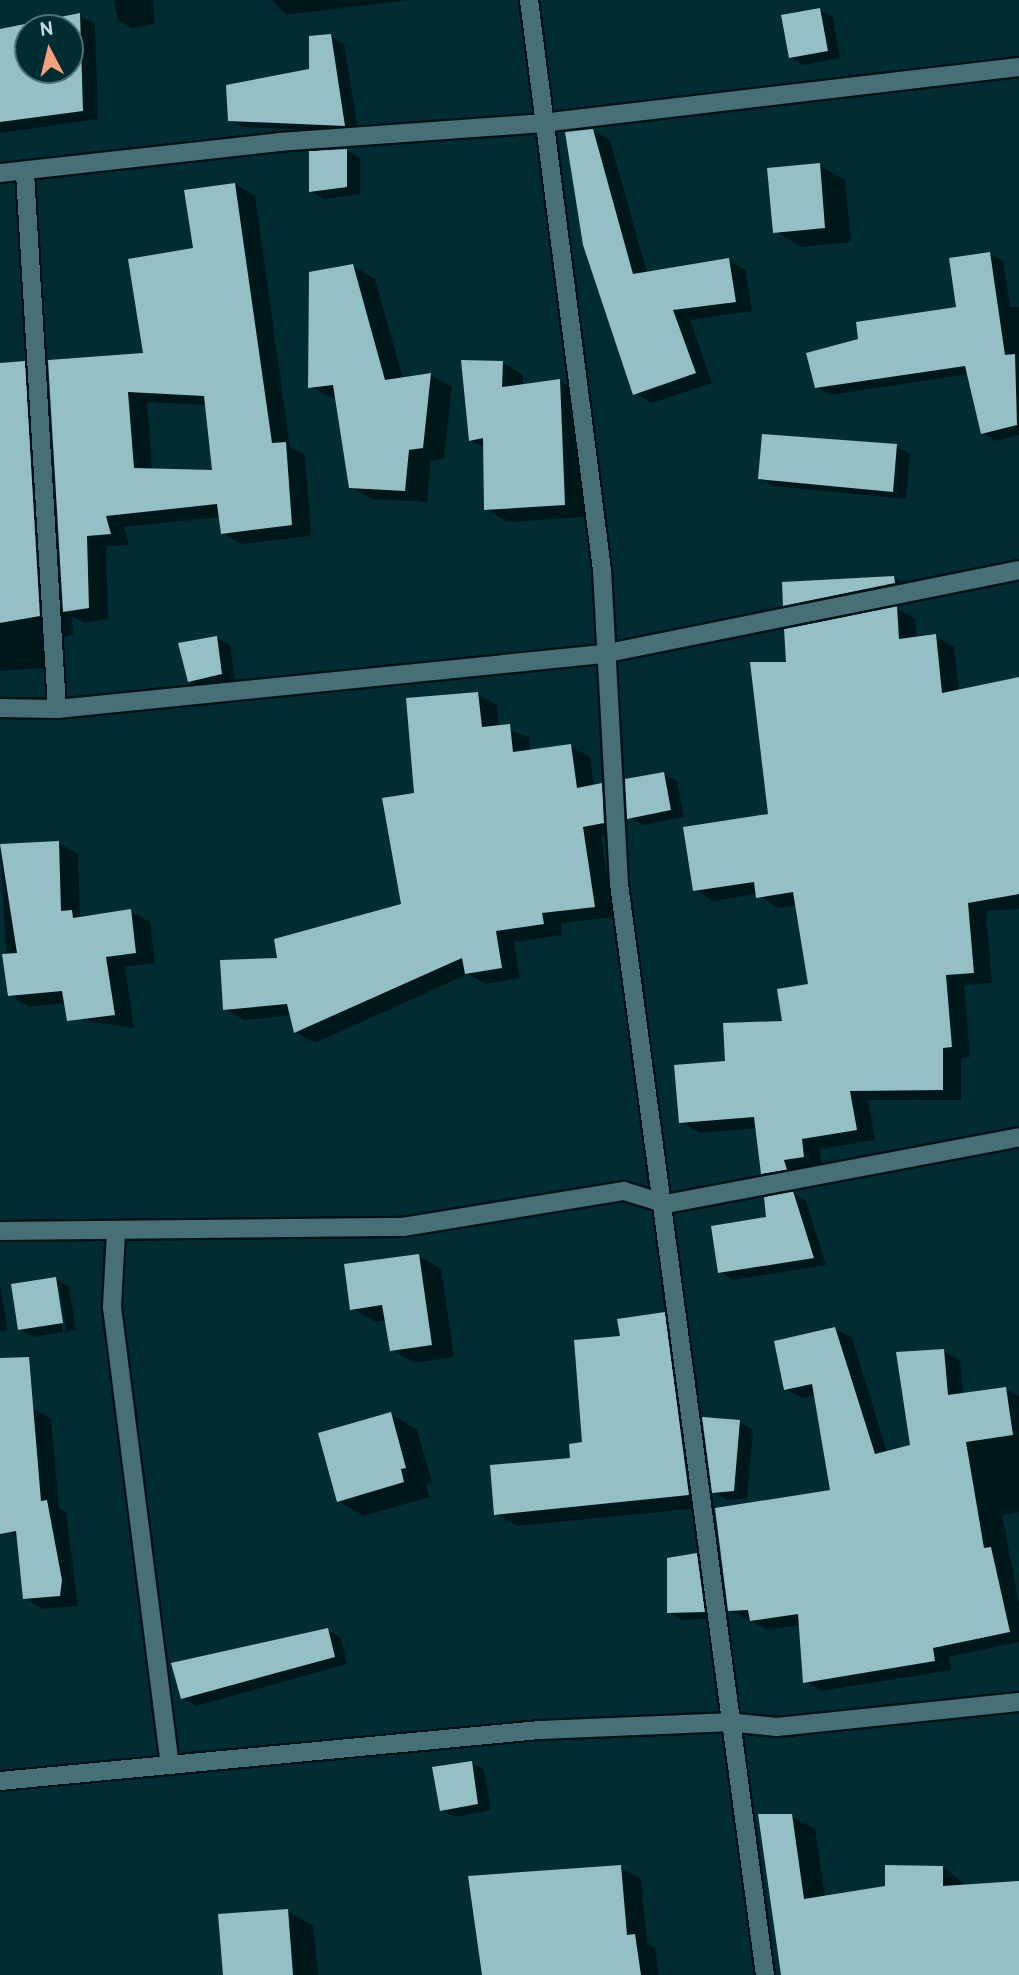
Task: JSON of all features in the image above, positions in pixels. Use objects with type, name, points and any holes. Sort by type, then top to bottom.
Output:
[{"type":"street","points":[[529,0],[542,123],[603,570],[603,654],[619,884],[666,1204],[727,1722],[765,1975]]},
{"type":"street","points":[[0,173],[25,173],[279,142],[542,123],[1019,67]]},
{"type":"street","points":[[25,173],[57,709]]},
{"type":"street","points":[[0,708],[57,709],[603,654],[1019,570]]},
{"type":"street","points":[[0,1231],[116,1232],[403,1227],[624,1191],[666,1204],[1019,1137]]},
{"type":"street","points":[[116,1232],[112,1307],[170,1765]]},
{"type":"street","points":[[0,1781],[540,1730],[727,1722],[777,1727],[1019,1702]]},
{"type":"building","points":[[820,8],[828,51],[789,58],[781,15]]},
{"type":"building","points":[[14,26],[14,84],[82,84],[83,111],[0,122],[0,29]]},
{"type":"building","points":[[331,34],[345,126],[228,121],[226,85],[309,69],[309,36]]},
{"type":"building","points":[[593,129],[633,274],[729,258],[736,302],[673,310],[696,373],[633,395],[583,245],[565,132]]},
{"type":"building","points":[[347,149],[347,187],[309,192],[309,151]]},
{"type":"building","points":[[820,163],[825,228],[773,233],[767,168]]},
{"type":"building","points":[[235,183],[272,443],[286,442],[292,525],[221,534],[217,504],[106,516],[111,534],[87,536],[89,608],[63,612],[48,360],[143,353],[128,259],[193,248],[184,190]],"holes":[[[128,392],[204,396],[212,470],[134,468]]]},
{"type":"building","points":[[990,252],[1005,355],[1015,354],[1017,425],[981,434],[965,366],[815,388],[806,353],[858,339],[856,322],[956,307],[949,258]]},
{"type":"building","points":[[353,264],[385,380],[431,373],[423,448],[409,450],[405,491],[349,488],[333,385],[308,388],[309,272]]},
{"type":"building","points":[[461,360],[503,361],[502,387],[560,379],[565,505],[484,510],[483,438],[469,441]]},
{"type":"building","points":[[25,361],[40,616],[0,623],[0,363]]},
{"type":"building","points":[[762,434],[897,444],[893,492],[758,479]]},
{"type":"building","points":[[894,576],[895,583],[783,606],[782,582]]},
{"type":"building","points":[[897,606],[899,639],[936,634],[942,693],[1019,677],[1019,894],[968,903],[974,973],[946,975],[952,1047],[943,1048],[943,1090],[850,1091],[857,1130],[802,1139],[804,1157],[784,1160],[787,1170],[761,1174],[754,1117],[679,1123],[674,1065],[725,1061],[723,1023],[782,1021],[777,989],[808,984],[793,892],[756,898],[754,882],[693,891],[683,827],[768,814],[750,662],[786,662],[784,629]]},
{"type":"building","points":[[217,636],[222,674],[188,682],[178,643]]},
{"type":"building","points":[[478,692],[482,727],[510,724],[513,752],[571,744],[577,788],[602,783],[604,823],[583,827],[595,907],[542,913],[544,924],[496,931],[502,968],[465,974],[462,958],[294,1033],[287,1004],[223,1010],[220,960],[277,958],[274,939],[401,904],[382,798],[414,793],[406,698]]},
{"type":"building","points":[[664,772],[671,810],[627,819],[625,779]]},
{"type":"building","points":[[59,841],[61,911],[72,910],[73,918],[131,909],[136,953],[106,957],[115,1015],[67,1021],[62,991],[8,996],[2,954],[17,953],[0,844]]},
{"type":"building","points":[[793,1191],[814,1258],[718,1273],[711,1226],[766,1217],[764,1197]]},
{"type":"building","points":[[419,1254],[432,1345],[390,1351],[382,1305],[350,1310],[344,1264]]},
{"type":"building","points":[[56,1277],[63,1323],[18,1330],[11,1284]]},
{"type":"building","points":[[665,1312],[689,1495],[494,1515],[490,1465],[570,1458],[569,1444],[582,1442],[574,1340],[620,1336],[617,1319]]},
{"type":"building","points":[[835,1327],[875,1454],[910,1445],[896,1352],[944,1349],[948,1395],[1006,1387],[1013,1435],[966,1442],[984,1548],[991,1547],[1010,1632],[933,1648],[935,1661],[803,1683],[798,1614],[750,1621],[748,1610],[728,1611],[715,1508],[830,1490],[812,1384],[784,1390],[774,1341]]},
{"type":"building","points":[[29,1357],[41,1501],[47,1500],[62,1580],[60,1596],[23,1599],[16,1531],[0,1534],[0,1358]]},
{"type":"building","points":[[391,1412],[406,1468],[401,1469],[404,1482],[337,1502],[318,1433]]},
{"type":"building","points":[[702,1417],[740,1420],[734,1491],[712,1493]]},
{"type":"building","points":[[697,1553],[705,1612],[667,1613],[667,1558]]},
{"type":"building","points":[[328,1628],[335,1657],[181,1699],[171,1663]]},
{"type":"building","points":[[472,1761],[478,1804],[440,1811],[432,1767]]},
{"type":"building","points":[[758,1814],[792,1814],[804,1899],[885,1886],[885,1865],[943,1866],[943,1886],[1019,1881],[1019,1975],[781,1975]]},
{"type":"building","points":[[621,1865],[627,1935],[635,1934],[641,1975],[482,1975],[468,1876]]},
{"type":"building","points":[[288,1909],[293,1975],[223,1975],[218,1914]]}]
